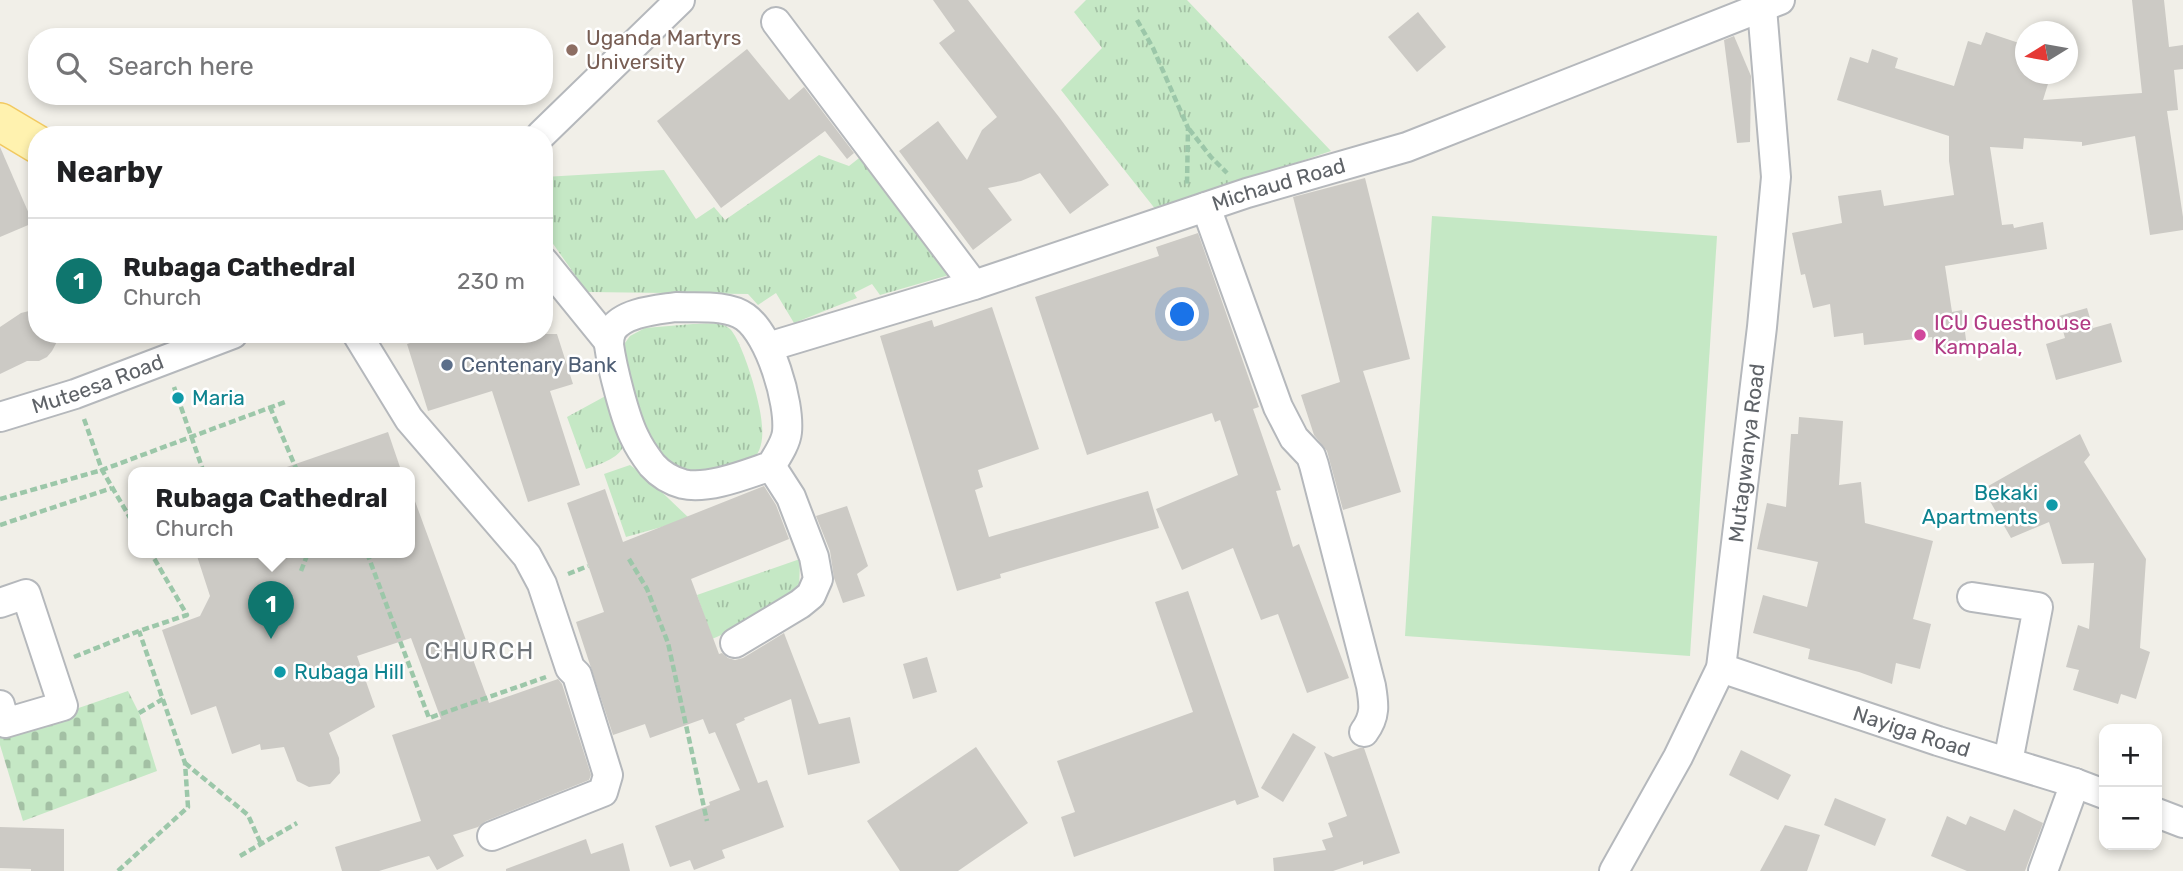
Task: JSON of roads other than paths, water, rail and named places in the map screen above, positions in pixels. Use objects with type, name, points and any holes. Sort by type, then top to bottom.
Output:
[{"type":"main road","points":[[0,122],[28,139]]},
{"type":"street","points":[[550,126],[680,0]]},
{"type":"street","name":"Michaud Road","points":[[768,347],[974,285],[1247,193],[1407,147],[1771,4]]},
{"type":"street","name":"Mutagwanya Road","points":[[1614,871],[1678,757],[1721,668],[1762,327],[1776,177],[1771,4]]},
{"type":"street","points":[[776,22],[974,285]]},
{"type":"street","points":[[1196,210],[1278,407],[1294,438],[1311,457],[1314,465],[1371,686],[1374,710],[1371,723],[1364,732]]},
{"type":"street","points":[[553,273],[608,342],[624,408],[634,436],[653,467],[669,479],[685,485],[699,485],[730,479],[771,466],[787,433],[785,397],[768,347],[747,318],[723,309],[676,307],[626,319],[613,329],[608,342]]},
{"type":"street","name":"Muteesa Road","points":[[0,418],[75,394],[209,343]]},
{"type":"street","points":[[363,343],[409,419],[527,556],[542,584],[570,668],[577,675],[608,775],[603,792],[492,836]]},
{"type":"street","points":[[735,643],[800,604],[811,595],[818,579],[814,556],[791,497],[771,466]]},
{"type":"street","points":[[0,603],[26,594],[63,706],[5,723],[0,705]]},
{"type":"street","points":[[1972,597],[2038,607],[2008,762]]},
{"type":"street","name":"Nayiga Road","points":[[1721,668],[2099,792]]},
{"type":"street","points":[[2043,871],[2075,783]]},
{"type":"street","points":[[2162,815],[2183,823]]},
{"type":"place","name":"Uganda Martyrs University","points":[[572,50]]},
{"type":"place","name":"ICU Guesthouse Kampala,","points":[[1920,335]]},
{"type":"place","name":"Centenary Bank","points":[[447,365]]},
{"type":"place","name":"Maria","points":[[178,398]]},
{"type":"place","name":"Bekaki Apartments","points":[[2052,505]]},
{"type":"place","name":"Rubaga Cathedral","points":[[271,639]]},
{"type":"place","name":"Rubaga Hill","points":[[280,672]]},
{"type":"district","name":"CHURCH","points":[[480,651]]}]
